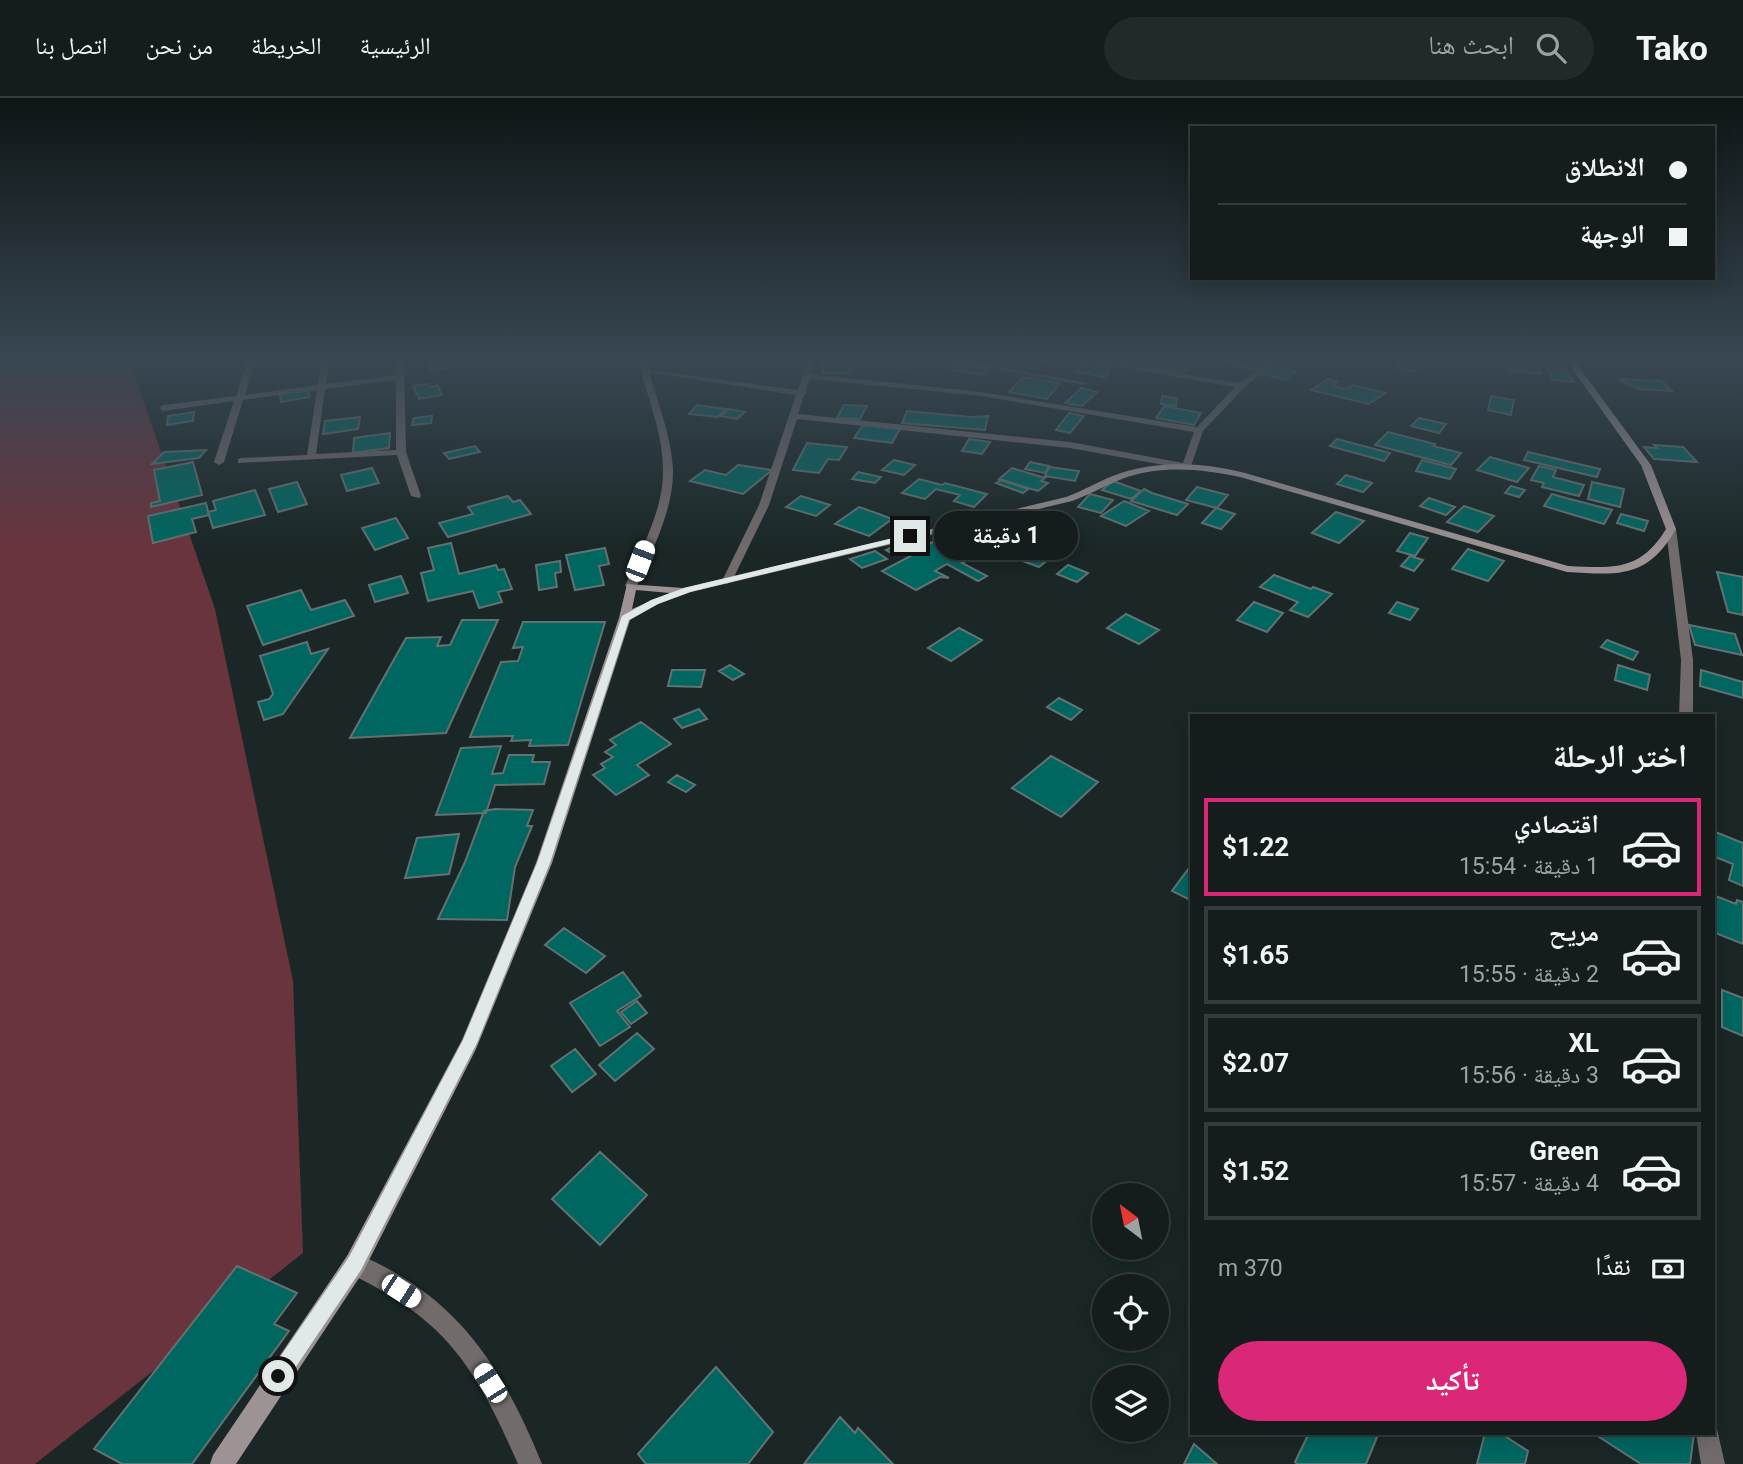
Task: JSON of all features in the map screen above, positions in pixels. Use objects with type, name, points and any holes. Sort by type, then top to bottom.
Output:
[{"type":"main road","points":[[625,618],[654,602],[687,590],[1069,499],[1137,471],[1158,467],[1186,466],[1242,475],[1567,569],[1613,571],[1646,563],[1662,548],[1671,529],[1646,466],[1615,423]]},
{"type":"main road","points":[[222,1464],[355,1264],[470,1043],[544,863],[625,618],[631,586],[687,590]]},
{"type":"street","points":[[219,462],[232,423]]},
{"type":"street","points":[[311,457],[316,423]]},
{"type":"street","points":[[401,423],[401,452],[416,496]]},
{"type":"street","points":[[631,586],[659,513],[668,471],[659,423]]},
{"type":"street","points":[[727,581],[764,505],[792,423]]},
{"type":"street","points":[[858,423],[1070,445],[1186,466],[1199,430],[1206,423]]},
{"type":"street","points":[[1155,423],[1199,430]]},
{"type":"street","points":[[241,461],[401,452]]},
{"type":"street","points":[[1671,529],[1687,660],[1686,714]]},
{"type":"street","points":[[355,1264],[414,1300],[447,1325],[503,1403],[530,1464]]},
{"type":"street","points":[[1708,1435],[1713,1464]]},
{"type":"shaded area","points":[[0,423],[151,423],[215,609],[293,981],[303,1253],[35,1464],[0,1464]]},
{"type":"building","points":[[325,423],[359,423],[358,429],[323,434]]},
{"type":"building","points":[[902,423],[987,423],[985,430]]},
{"type":"building","points":[[1062,423],[1078,423],[1070,433],[1056,430]]},
{"type":"building","points":[[1414,423],[1446,424],[1439,433],[1411,426]]},
{"type":"building","points":[[863,425],[900,429],[892,443],[854,438]]},
{"type":"building","points":[[1388,432],[1461,453],[1451,465],[1375,445]]},
{"type":"building","points":[[390,433],[389,448],[353,453],[354,438]]},
{"type":"building","points":[[969,439],[990,442],[982,454],[962,451]]},
{"type":"building","points":[[1337,439],[1390,453],[1384,461],[1330,446]]},
{"type":"building","points":[[807,443],[847,447],[839,460],[828,459],[819,473],[793,470]]},
{"type":"building","points":[[1654,445],[1683,447],[1697,462],[1654,459],[1644,447],[1657,448]]},
{"type":"building","points":[[475,446],[480,452],[449,459],[444,453]]},
{"type":"building","points":[[206,450],[199,458],[152,464],[164,452]]},
{"type":"building","points":[[1528,452],[1600,469],[1597,477],[1524,460]]},
{"type":"building","points":[[1490,457],[1529,468],[1517,482],[1477,470]]},
{"type":"building","points":[[894,460],[915,465],[904,475],[882,470]]},
{"type":"building","points":[[1422,460],[1456,469],[1450,479],[1416,471]]},
{"type":"building","points":[[193,462],[202,495],[151,507],[151,503],[160,501],[154,470]]},
{"type":"building","points":[[1030,462],[1049,466],[1045,473],[1025,469]]},
{"type":"building","points":[[738,465],[772,470],[743,494],[690,481],[705,470],[726,475]]},
{"type":"building","points":[[1539,466],[1556,470],[1553,477],[1584,485],[1579,496],[1542,487],[1544,483],[1531,480]]},
{"type":"building","points":[[1049,467],[1079,471],[1075,481],[1045,476]]},
{"type":"building","points":[[372,468],[379,483],[347,491],[341,475]]},
{"type":"building","points":[[1012,468],[1045,478],[1041,481],[1048,483],[1038,491],[999,479]]},
{"type":"building","points":[[858,472],[881,477],[875,483],[852,479]]},
{"type":"building","points":[[1346,475],[1372,483],[1363,492],[1337,484]]},
{"type":"building","points":[[919,479],[987,494],[974,507],[954,501],[960,495],[936,489],[925,499],[902,493]]},
{"type":"building","points":[[1001,480],[1028,489],[1023,493],[996,483]]},
{"type":"building","points":[[1113,481],[1141,491],[1131,499],[1102,490]]},
{"type":"building","points":[[297,482],[307,504],[278,512],[269,489]]},
{"type":"building","points":[[1592,482],[1624,489],[1620,507],[1588,499]]},
{"type":"building","points":[[1511,486],[1525,490],[1519,497],[1505,493]]},
{"type":"building","points":[[1197,487],[1228,495],[1217,508],[1186,500]]},
{"type":"building","points":[[1144,489],[1188,504],[1177,515],[1131,501]]},
{"type":"building","points":[[255,490],[265,515],[213,528],[208,512],[216,510],[213,501]]},
{"type":"building","points":[[1090,494],[1113,500],[1101,513],[1078,507]]},
{"type":"building","points":[[1552,494],[1612,510],[1604,524],[1544,506]]},
{"type":"building","points":[[508,496],[513,502],[520,500],[531,514],[448,537],[439,523],[473,514],[468,507]]},
{"type":"building","points":[[801,496],[830,505],[816,516],[786,507]]},
{"type":"building","points":[[1429,498],[1455,507],[1446,515],[1420,506]]},
{"type":"building","points":[[1124,501],[1149,511],[1126,526],[1101,516]]},
{"type":"building","points":[[206,503],[209,515],[192,519],[196,532],[153,543],[148,516]]},
{"type":"building","points":[[1464,506],[1494,516],[1478,532],[1447,522]]},
{"type":"building","points":[[859,507],[892,519],[869,536],[835,524]]},
{"type":"building","points":[[1216,508],[1235,514],[1221,529],[1202,523]]},
{"type":"building","points":[[1336,512],[1364,521],[1339,543],[1312,533]]},
{"type":"building","points":[[1621,514],[1648,521],[1644,531],[1617,523]]},
{"type":"building","points":[[396,518],[408,538],[375,550],[362,528]]},
{"type":"building","points":[[956,530],[991,547],[962,563],[987,576],[978,581],[947,564],[935,571],[949,578],[940,577],[916,590],[882,571],[924,549],[918,546],[929,544]]},
{"type":"building","points":[[1410,533],[1428,538],[1415,556],[1397,551]]},
{"type":"building","points":[[995,535],[1008,541],[995,549],[981,543]]},
{"type":"building","points":[[451,543],[459,574],[496,565],[498,570],[504,569],[512,589],[498,592],[502,602],[479,608],[473,591],[428,601],[421,573],[434,570],[428,548]]},
{"type":"building","points":[[900,543],[908,548],[895,555],[886,550]]},
{"type":"building","points":[[605,548],[609,564],[599,566],[604,585],[575,590],[566,555]]},
{"type":"building","points":[[1029,549],[1051,557],[1039,567],[1017,559]]},
{"type":"building","points":[[1468,549],[1504,561],[1488,581],[1452,569]]},
{"type":"building","points":[[875,551],[887,559],[862,568],[850,559]]},
{"type":"building","points":[[1410,556],[1423,560],[1414,571],[1401,566]]},
{"type":"building","points":[[560,561],[561,572],[555,573],[557,587],[539,590],[536,565]]},
{"type":"building","points":[[1068,565],[1088,573],[1077,582],[1057,574]]},
{"type":"building","points":[[1717,572],[1743,577],[1743,615],[1728,612]]},
{"type":"building","points":[[1274,575],[1332,594],[1308,617],[1290,610],[1298,602],[1260,587]]},
{"type":"building","points":[[401,576],[408,593],[375,602],[369,585]]},
{"type":"building","points":[[301,590],[311,610],[345,600],[354,616],[263,645],[247,606]]},
{"type":"building","points":[[1254,602],[1283,613],[1267,632],[1237,620]]},
{"type":"building","points":[[1397,602],[1418,609],[1410,620],[1389,613]]},
{"type":"building","points":[[1126,614],[1159,630],[1139,644],[1107,628]]},
{"type":"building","points":[[462,620],[498,620],[446,733],[350,738],[406,638],[441,637],[437,646],[450,645]]},
{"type":"building","points":[[523,622],[605,622],[568,745],[529,746],[531,740],[511,741],[513,736],[470,737],[501,662],[518,661],[523,647],[513,648]]},
{"type":"building","points":[[1689,625],[1735,634],[1742,655],[1695,645]]},
{"type":"building","points":[[959,628],[982,640],[951,661],[928,648]]},
{"type":"building","points":[[1607,640],[1638,652],[1633,660],[1601,647]]},
{"type":"building","points":[[307,642],[311,654],[328,649],[283,714],[264,720],[258,702],[269,699],[273,694],[260,656]]},
{"type":"building","points":[[730,665],[744,674],[733,680],[719,671]]},
{"type":"building","points":[[1618,665],[1650,675],[1647,690],[1615,680]]},
{"type":"building","points":[[672,670],[705,670],[701,687],[668,686]]},
{"type":"building","points":[[1701,670],[1743,682],[1743,698],[1700,686]]},
{"type":"building","points":[[1059,698],[1082,710],[1071,720],[1047,707]]},
{"type":"building","points":[[699,709],[707,719],[682,728],[674,719]]},
{"type":"building","points":[[641,722],[671,744],[637,765],[649,775],[616,795],[593,775],[605,768],[601,764],[613,757],[605,752],[616,745],[610,740]]},
{"type":"building","points":[[501,746],[492,774],[503,773],[509,755],[534,755],[532,762],[550,762],[544,784],[495,785],[486,813],[436,815],[461,748]]},
{"type":"building","points":[[1051,756],[1098,782],[1061,817],[1012,788]]},
{"type":"building","points":[[677,775],[695,785],[686,792],[668,782]]},
{"type":"building","points":[[533,810],[527,826],[532,826],[515,867],[507,920],[438,919],[465,862],[484,811]]},
{"type":"building","points":[[1715,832],[1743,843],[1743,886],[1729,880],[1733,864],[1715,857]]},
{"type":"building","points":[[459,834],[449,874],[405,878],[417,838]]},
{"type":"building","points":[[1190,867],[1190,900],[1172,891]]},
{"type":"building","points":[[1715,896],[1736,904],[1737,900],[1743,902],[1743,944],[1715,933]]},
{"type":"building","points":[[564,928],[605,956],[586,973],[545,945]]},
{"type":"building","points":[[623,972],[641,996],[617,1011],[630,1027],[600,1046],[570,1003]]},
{"type":"building","points":[[1722,990],[1743,998],[1743,1036],[1722,1027]]},
{"type":"building","points":[[637,1001],[647,1013],[631,1024],[621,1012]]},
{"type":"building","points":[[637,1033],[654,1049],[615,1081],[599,1065]]},
{"type":"building","points":[[575,1049],[596,1074],[572,1092],[551,1066]]},
{"type":"building","points":[[600,1152],[647,1195],[600,1245],[552,1199]]},
{"type":"building","points":[[237,1266],[297,1293],[274,1324],[289,1331],[192,1464],[122,1464],[94,1449]]},
{"type":"building","points":[[716,1367],[773,1432],[748,1464],[646,1464],[638,1454]]},
{"type":"building","points":[[840,1417],[855,1433],[858,1428],[893,1464],[804,1464]]},
{"type":"building","points":[[1308,1435],[1377,1437],[1366,1464],[1295,1462]]},
{"type":"building","points":[[1484,1435],[1503,1435],[1528,1451],[1525,1464],[1477,1464]]},
{"type":"building","points":[[1596,1435],[1694,1435],[1690,1464],[1641,1464]]},
{"type":"building","points":[[1194,1444],[1217,1464],[1184,1464]]},
{"type":"route","points":[[278,1376],[355,1264],[470,1043],[544,863],[625,618],[654,602],[687,590],[910,536]]}]
